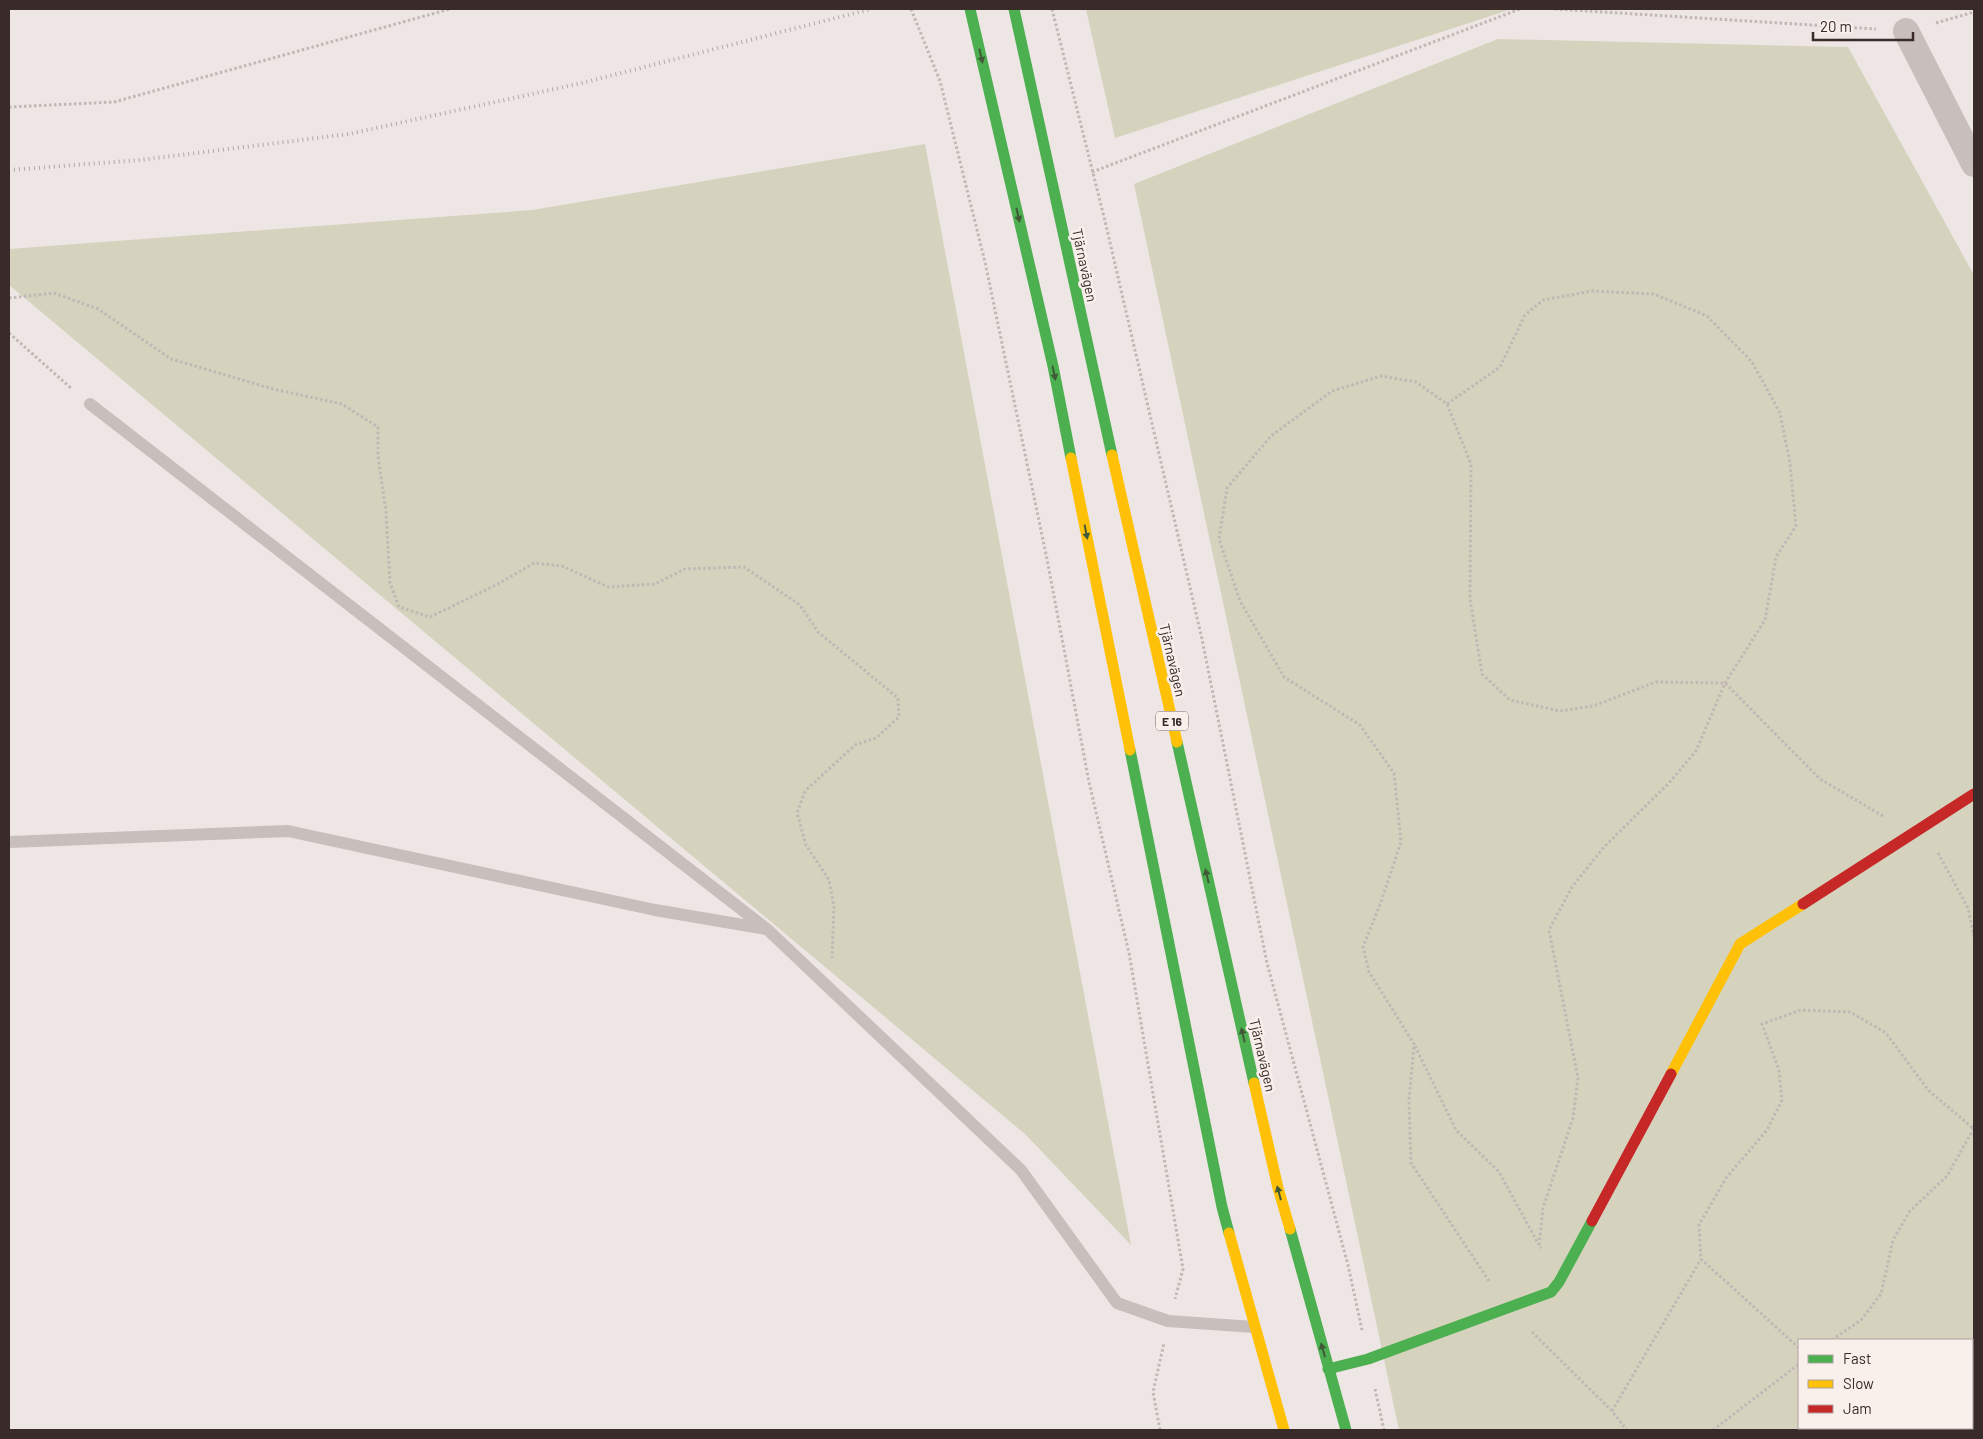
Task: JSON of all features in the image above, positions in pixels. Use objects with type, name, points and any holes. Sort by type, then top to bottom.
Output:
[{"type":"main road","points":[[970,9],[1053,366],[1222,1207],[1284,1430]]},
{"type":"main road","name":"Tjärnavägen","points":[[1014,9],[1093,374],[1273,1168],[1346,1430]]},
{"type":"main road","points":[[1328,1369],[1368,1359],[1551,1292],[1559,1282],[1740,944],[1974,794]]},
{"type":"street","points":[[1906,31],[1974,164]]},
{"type":"lane","points":[[90,404],[768,930],[1021,1170],[1117,1303],[1168,1321],[1254,1327]]},
{"type":"lane","points":[[9,842],[288,831],[655,910],[768,930]]},
{"type":"path","points":[[9,107],[114,102],[450,9]]},
{"type":"path","points":[[911,9],[940,81],[985,262],[1047,558],[1089,782],[1129,953],[1184,1269],[1168,1321],[1153,1392],[1160,1430]]},
{"type":"path","points":[[1052,9],[1202,639],[1267,963],[1348,1265],[1384,1430]]},
{"type":"path","points":[[1092,172],[1520,9]]},
{"type":"path","points":[[1554,9],[1906,31],[1974,12]]},
{"type":"path","points":[[1447,404],[1500,367],[1525,315],[1543,300],[1592,291],[1654,294],[1707,316],[1752,362],[1780,413],[1790,463],[1796,526],[1776,557],[1765,620],[1725,683],[1696,751],[1669,783],[1604,847],[1572,888],[1549,930],[1578,1078],[1573,1118],[1543,1208],[1539,1246]]},
{"type":"path","points":[[9,298],[54,293],[98,309],[171,358],[273,389],[342,404],[378,427],[378,456],[386,512],[390,583],[399,607],[430,617],[496,585],[534,563],[562,566],[608,587],[655,584],[685,569],[744,567],[800,605],[818,632],[898,698],[899,717],[876,738],[855,745],[805,791],[797,813],[806,845],[829,880],[834,907],[832,956],[839,996]]},
{"type":"path","points":[[9,333],[90,404]]},
{"type":"path","points":[[1559,1282],[1499,1172],[1456,1130],[1414,1044],[1368,972],[1363,947],[1381,902],[1401,842],[1394,772],[1360,725],[1284,677],[1240,601],[1219,539],[1227,488],[1271,436],[1332,390],[1381,376],[1416,382],[1447,404],[1471,464],[1470,599],[1482,674],[1510,700],[1560,711],[1594,706],[1656,682],[1725,683],[1820,779],[1913,833],[1940,855],[1968,908],[1974,936]]},
{"type":"path","points":[[1612,1411],[1701,1259],[1700,1225],[1726,1178],[1767,1130],[1782,1100],[1779,1070],[1762,1024],[1801,1010],[1850,1012],[1886,1033],[1928,1090],[1974,1128],[1947,1176],[1910,1211],[1893,1240],[1881,1294],[1861,1320],[1833,1339]]},
{"type":"path","points":[[1414,1044],[1409,1101],[1411,1162],[1507,1307],[1612,1411],[1627,1430]]},
{"type":"path","points":[[1701,1259],[1798,1347]]},
{"type":"path","points":[[1713,1430],[1798,1365]]},
{"type":"shaded area","points":[[1086,9],[1512,9],[1115,138]]},
{"type":"shaded area","points":[[1498,39],[1848,47],[1974,275],[1974,1430],[1399,1430],[1134,184]]},
{"type":"shaded area","points":[[925,144],[1131,1245],[1025,1134],[9,285],[9,249],[532,210]]},
{"type":"railway","points":[[9,170],[140,160],[349,134],[582,83],[871,9]]},
{"type":"traffic: fast","points":[[970,9],[1053,366],[1071,458]]},
{"type":"traffic: fast","points":[[1014,9],[1112,455]]},
{"type":"traffic: fast","points":[[1177,742],[1254,1083]]},
{"type":"traffic: fast","points":[[1130,750],[1222,1207],[1229,1233]]},
{"type":"traffic: fast","points":[[1328,1369],[1368,1359],[1551,1292],[1559,1282],[1592,1221]]},
{"type":"traffic: fast","points":[[1290,1229],[1346,1430]]},
{"type":"traffic: slow","points":[[1112,455],[1177,742]]},
{"type":"traffic: slow","points":[[1071,458],[1130,750]]},
{"type":"traffic: slow","points":[[1671,1074],[1740,944],[1803,904]]},
{"type":"traffic: slow","points":[[1254,1083],[1278,1188],[1290,1229]]},
{"type":"traffic: slow","points":[[1229,1233],[1284,1430]]},
{"type":"traffic: jam","points":[[1803,904],[1974,794]]},
{"type":"traffic: jam","points":[[1592,1221],[1671,1074]]}]
